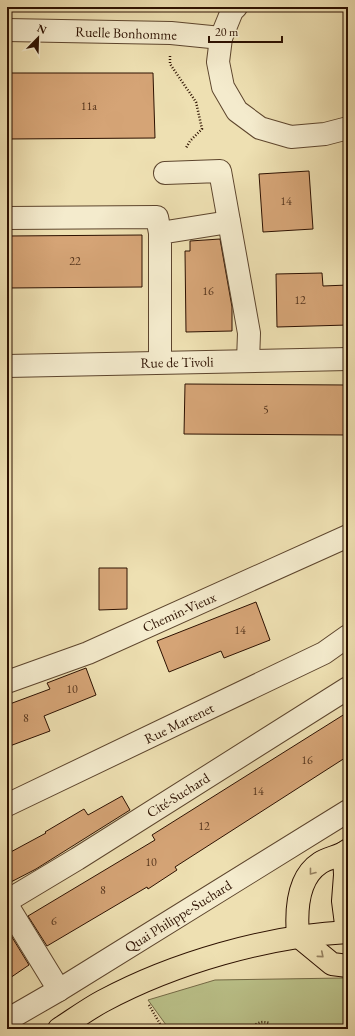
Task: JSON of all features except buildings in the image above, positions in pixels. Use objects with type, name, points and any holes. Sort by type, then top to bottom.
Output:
[{"type":"main road","points":[[59,1029],[102,1002],[137,984],[175,969],[230,952],[298,936],[348,932],[343,901],[346,852],[320,863],[311,871],[304,883],[297,916],[298,936],[332,964],[348,966]]},
{"type":"street","points":[[236,7],[232,12],[221,38],[218,62],[223,87],[237,111],[260,128],[290,137],[325,134],[348,128]]},
{"type":"street","name":"Ruelle Bonhomme","points":[[7,30],[171,33],[221,38]]},
{"type":"street","points":[[166,173],[220,171],[249,333],[248,361]]},
{"type":"street","points":[[7,218],[157,217],[160,233],[160,362]]},
{"type":"street","points":[[160,233],[229,222]]},
{"type":"street","name":"Rue de Tivoli","points":[[7,366],[348,359]]},
{"type":"street","name":"Chemin-Vieux","points":[[7,682],[88,653],[348,536]]},
{"type":"street","name":"Rue Martenet","points":[[7,805],[324,653],[348,636]]},
{"type":"street","name":"Cité-Suchard","points":[[7,901],[77,859],[348,688]]},
{"type":"street","name":"Quai Philippe-Suchard","points":[[7,1020],[60,990],[348,811]]},
{"type":"street","points":[[7,905],[60,990]]},
{"type":"path","points":[[170,64],[196,102],[202,128],[190,141],[184,153]]},
{"type":"path","points":[[252,1029],[254,1025],[261,1021],[269,1023]]},
{"type":"green space","points":[[343,978],[348,980],[348,1029],[169,1029],[148,1000],[215,980]]}]
